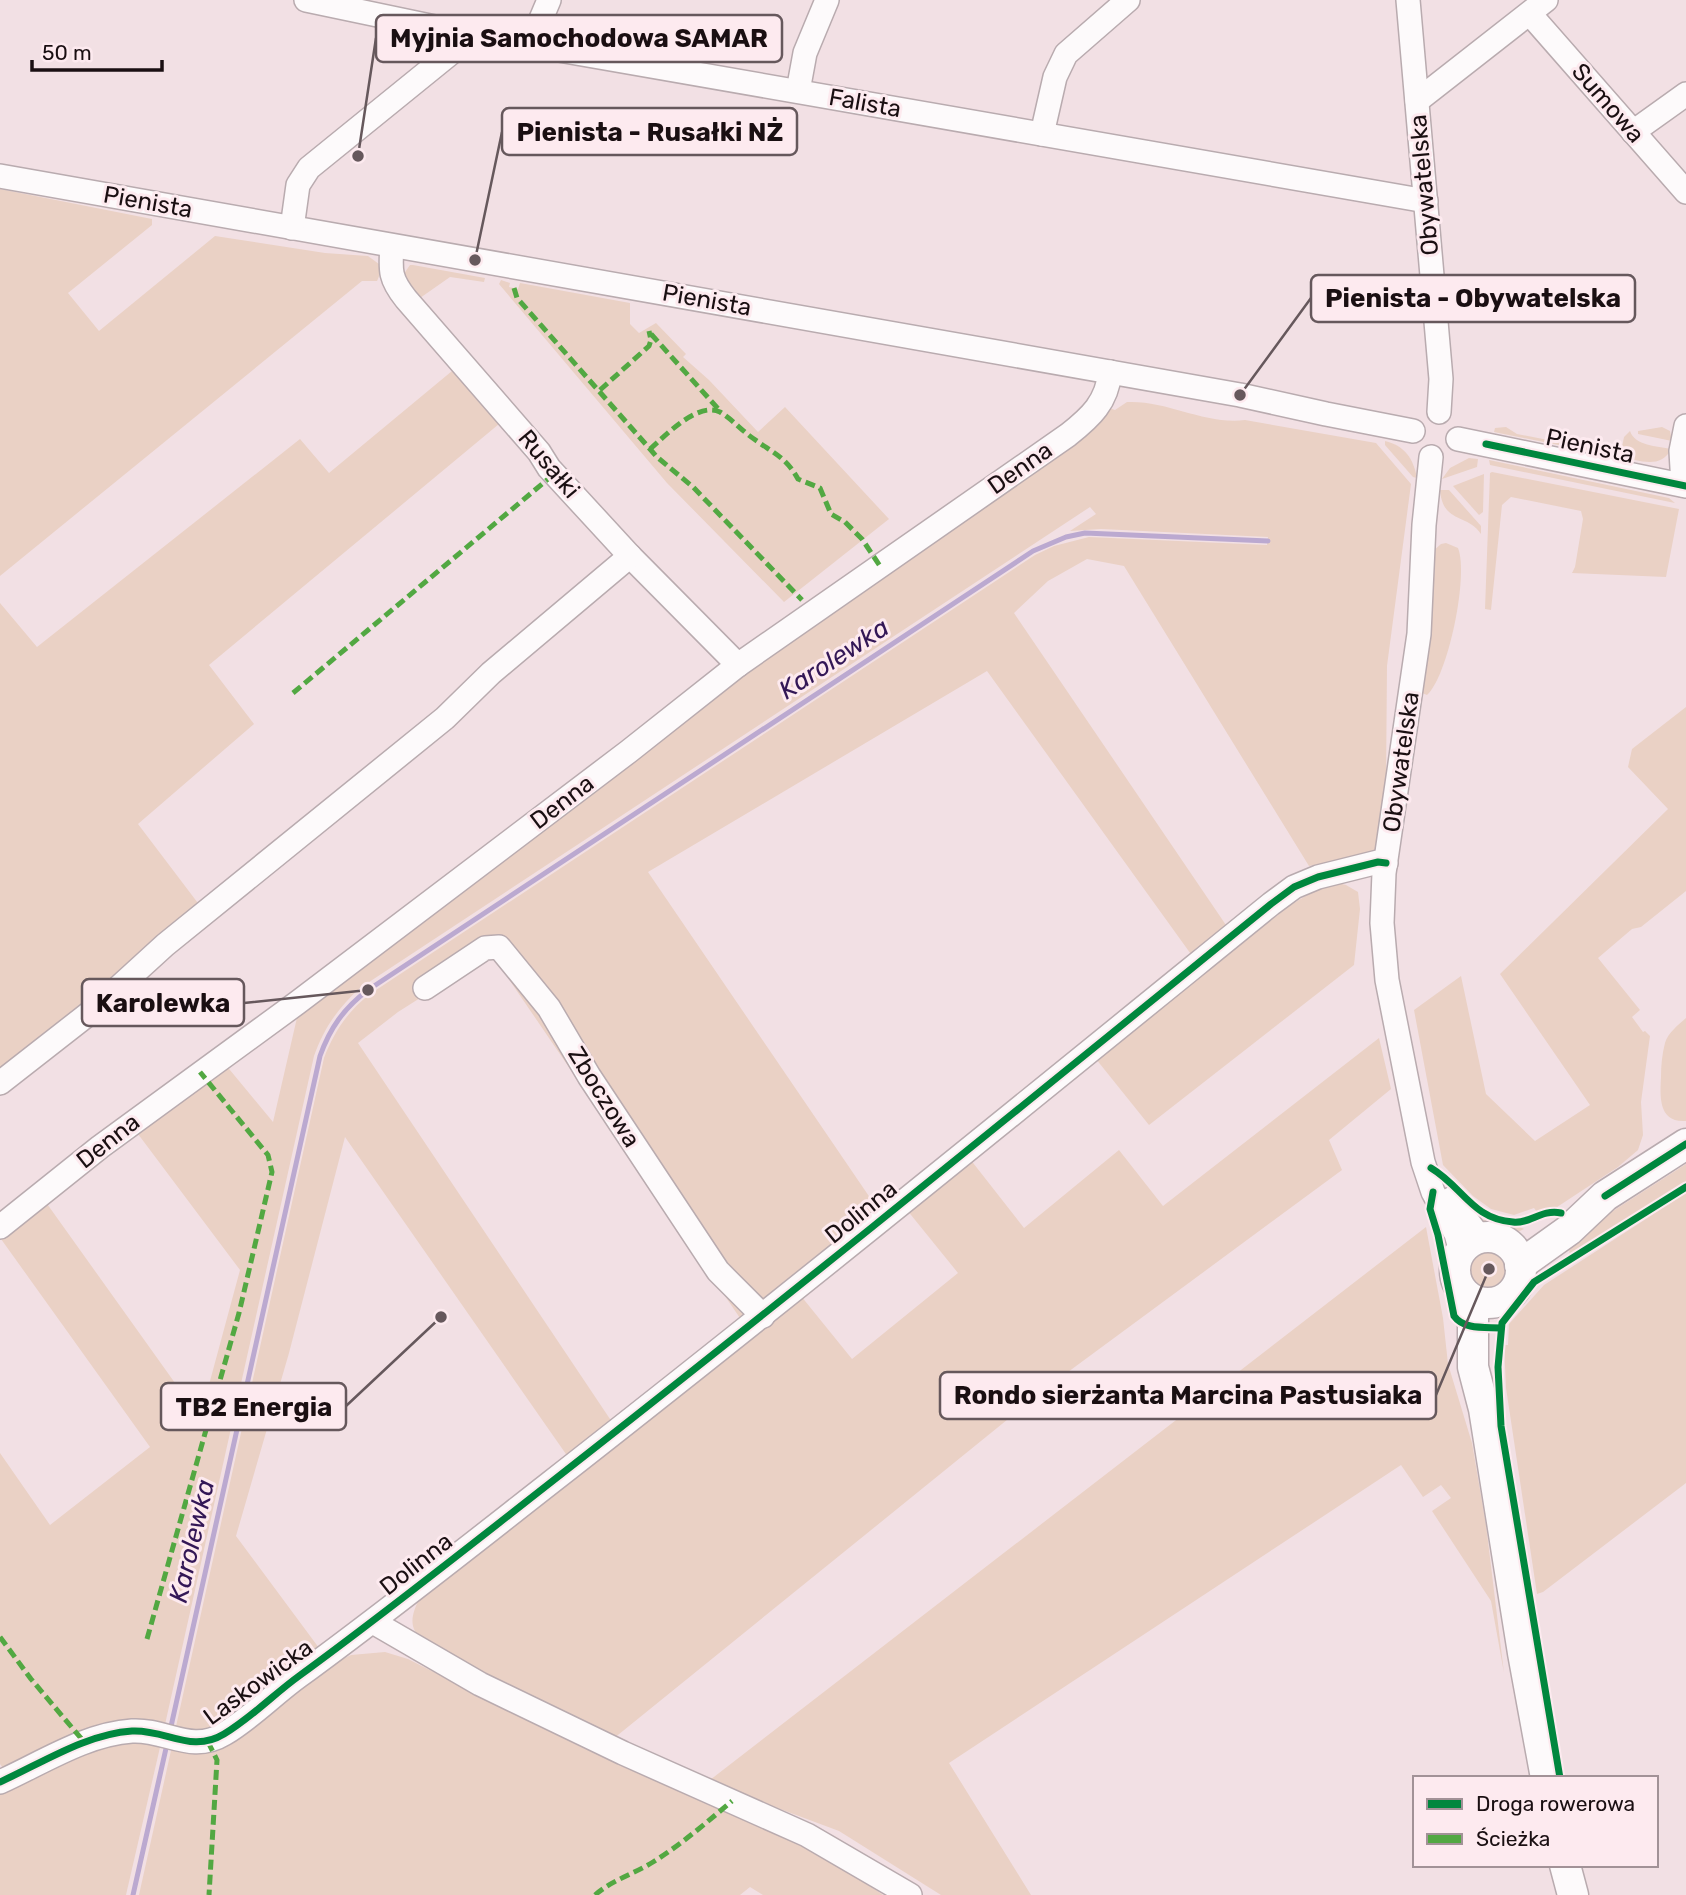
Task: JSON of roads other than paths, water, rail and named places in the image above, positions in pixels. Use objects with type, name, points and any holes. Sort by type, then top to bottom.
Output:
[{"type":"main road","points":[[1492,1250],[1519,1281],[1514,1290],[1503,1299],[1483,1301],[1462,1291],[1456,1278],[1456,1261],[1492,1250],[1561,1213],[1605,1196],[1686,1143]]},
{"type":"main road","points":[[1483,1301],[1473,1315],[1473,1367],[1483,1403],[1546,1776]]},
{"type":"main road","points":[[1566,1867],[1573,1895]]},
{"type":"street","name":"Falista","points":[[306,0],[473,35],[1426,201]]},
{"type":"street","points":[[530,45],[549,0]]},
{"type":"street","points":[[799,91],[805,53],[827,0]]},
{"type":"street","points":[[1042,134],[1055,77],[1066,54],[1128,0]]},
{"type":"street","name":"Obywatelska","points":[[1408,0],[1441,379],[1439,412]]},
{"type":"street","points":[[1417,101],[1538,7]]},
{"type":"street","name":"Sumowa","points":[[1538,7],[1633,132],[1686,192]]},
{"type":"street","points":[[292,228],[298,186],[309,169],[473,35]]},
{"type":"street","points":[[1633,132],[1686,94]]},
{"type":"street","name":"Pienista","points":[[0,176],[1240,395],[1413,430]]},
{"type":"street","name":"Rusałki","points":[[392,246],[391,274],[396,286],[500,410],[539,452],[549,468],[630,556],[738,665]]},
{"type":"street","name":"Denna","points":[[0,1227],[100,1147],[308,995],[738,665],[1088,419],[1105,395],[1110,372]]},
{"type":"street","points":[[1439,412],[1452,419],[1456,425],[1458,439],[1445,455],[1431,457],[1419,450],[1412,438],[1413,430],[1419,418],[1425,414],[1439,412]]},
{"type":"street","points":[[1685,486],[1681,452],[1686,426]]},
{"type":"street","name":"Pienista","points":[[1458,439],[1685,486]]},
{"type":"street","name":"Obywatelska","points":[[1431,457],[1424,525],[1419,634],[1386,863],[1382,923],[1387,980],[1430,1185],[1455,1234],[1492,1250]]},
{"type":"street","points":[[0,1083],[96,1008],[165,945],[445,718],[491,673],[630,556]]},
{"type":"street","name":"Dolinna","points":[[373,1622],[763,1317],[1287,893],[1318,877],[1378,862],[1386,863]]},
{"type":"street","name":"Zboczowa","points":[[425,988],[485,948],[499,947],[550,1008],[589,1076],[718,1271],[763,1317]]},
{"type":"street","points":[[373,1622],[480,1684],[624,1753],[807,1835],[910,1895]]},
{"type":"street","name":"Laskowicka","points":[[0,1782],[98,1739],[135,1731],[188,1742],[208,1742],[226,1733],[286,1685],[373,1622]]},
{"type":"waterway","name":"Karolewka","points":[[170,1731],[320,1056],[328,1036],[345,1011],[368,990],[1033,551],[1066,537],[1085,533],[1268,541]]},
{"type":"waterway","name":"Karolewka","points":[[133,1895],[167,1744]]},
{"type":"place","name":"Myjnia Samochodowa SAMAR","points":[[358,156]]},
{"type":"place","name":"Pienista - Rusałki NŻ","points":[[475,260]]},
{"type":"place","name":"Pienista - Obywatelska","points":[[1240,395]]},
{"type":"place","name":"Karolewka","points":[[368,990]]},
{"type":"place","name":"Rondo sierżanta Marcina Pastusiaka","points":[[1489,1269]]},
{"type":"place","name":"TB2 Energia","points":[[441,1317]]}]
